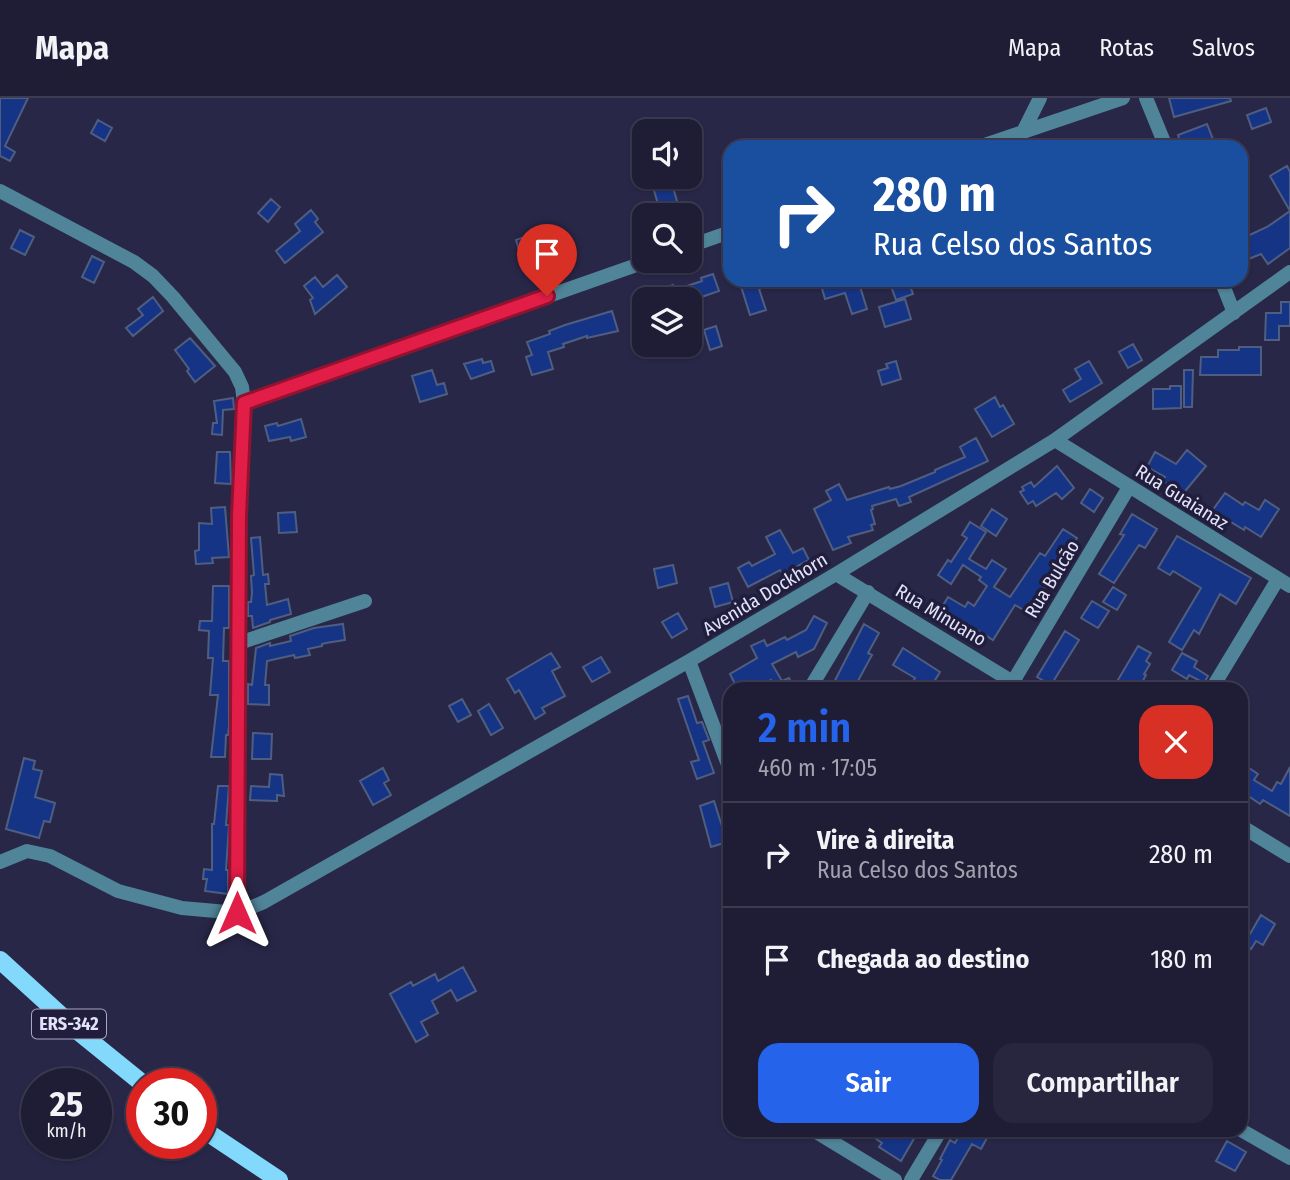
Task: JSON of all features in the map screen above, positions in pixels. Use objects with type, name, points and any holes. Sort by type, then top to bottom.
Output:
[{"type":"main road","name":"ERS-342","points":[[0,960],[79,1032],[126,1070]]},
{"type":"main road","points":[[217,1139],[279,1180]]},
{"type":"street","points":[[1023,132],[1040,98]]},
{"type":"street","points":[[1000,140],[1123,98]]},
{"type":"street","points":[[1146,98],[1163,140]]},
{"type":"street","points":[[0,191],[134,262],[153,276],[235,372],[242,387],[244,403],[239,516],[237,913],[182,908],[135,897],[50,856],[27,850],[0,862]]},
{"type":"street","points":[[702,242],[723,234]]},
{"type":"street","points":[[244,403],[632,267]]},
{"type":"street","name":"Avenida Dockhorn","points":[[237,913],[325,870],[836,574],[1055,440],[1290,272]]},
{"type":"street","points":[[1224,287],[1234,313]]},
{"type":"street","name":"Rua Guaianaz","points":[[1055,440],[1284,583]]},
{"type":"street","name":"Rua Bulcão","points":[[1019,682],[1129,487]]},
{"type":"street","name":"Rua Minuano","points":[[836,574],[1008,682]]},
{"type":"street","points":[[1216,682],[1284,583]]},
{"type":"street","points":[[814,682],[867,593]]},
{"type":"street","points":[[239,643],[365,601]]},
{"type":"street","points":[[689,661],[723,751]]},
{"type":"street","points":[[1248,830],[1290,856]]},
{"type":"street","points":[[1248,1134],[1290,1157]]},
{"type":"street","points":[[824,1137],[895,1180]]},
{"type":"street","points":[[911,1180],[937,1137]]},
{"type":"building","points":[[0,98],[28,98],[5,146],[15,152],[10,161],[0,156]]},
{"type":"building","points":[[1169,98],[1230,98],[1231,101],[1174,117]]},
{"type":"building","points":[[1266,108],[1271,122],[1252,129],[1247,115]]},
{"type":"building","points":[[98,120],[112,128],[105,141],[91,133]]},
{"type":"building","points":[[1207,124],[1213,140],[1180,140],[1178,135]]},
{"type":"building","points":[[1287,166],[1290,172],[1290,211],[1270,176]]},
{"type":"building","points":[[654,189],[673,189],[678,203],[658,203]]},
{"type":"building","points":[[271,199],[280,207],[268,222],[258,213]]},
{"type":"building","points":[[311,210],[318,219],[315,222],[323,232],[285,263],[276,251],[300,231],[295,224]]},
{"type":"building","points":[[1290,211],[1290,248],[1268,264],[1261,254],[1248,259],[1248,236]]},
{"type":"building","points":[[20,230],[34,237],[25,255],[11,248]]},
{"type":"building","points":[[530,235],[537,259],[523,263],[516,240]]},
{"type":"building","points":[[92,256],[104,262],[94,283],[82,277]]},
{"type":"building","points":[[713,274],[719,291],[702,297],[702,287],[684,287],[702,281],[701,278]]},
{"type":"building","points":[[337,275],[347,287],[315,314],[310,300],[313,298],[304,286],[315,277],[323,287]]},
{"type":"building","points":[[741,287],[766,287],[759,289],[766,310],[750,315]]},
{"type":"building","points":[[822,287],[860,287],[867,309],[852,314],[845,293],[825,299]]},
{"type":"building","points":[[891,287],[910,287],[913,294],[896,300]]},
{"type":"building","points":[[153,297],[163,311],[133,336],[126,328],[143,315],[138,309]]},
{"type":"building","points":[[905,299],[911,319],[885,327],[879,307]]},
{"type":"building","points":[[1281,302],[1290,302],[1290,326],[1279,326],[1279,340],[1265,340],[1266,313],[1281,313]]},
{"type":"building","points":[[612,311],[618,331],[587,336],[563,344],[564,347],[548,352],[553,369],[532,375],[526,357],[532,355],[527,342],[565,325]]},
{"type":"building","points":[[716,326],[722,346],[710,350],[704,330]]},
{"type":"building","points":[[190,338],[215,366],[195,382],[175,350]]},
{"type":"building","points":[[1133,344],[1142,360],[1128,368],[1119,352]]},
{"type":"building","points":[[1239,347],[1261,347],[1261,375],[1200,375],[1201,357],[1218,357],[1218,350],[1239,350]]},
{"type":"building","points":[[482,359],[483,363],[491,361],[494,371],[471,379],[464,364]]},
{"type":"building","points":[[896,361],[901,379],[882,385],[878,371],[888,368],[886,364]]},
{"type":"building","points":[[1089,361],[1102,383],[1070,402],[1063,390],[1081,379],[1075,369]]},
{"type":"building","points":[[432,370],[437,385],[444,383],[447,394],[420,402],[412,376]]},
{"type":"building","points":[[1184,370],[1193,370],[1192,407],[1184,407]]},
{"type":"building","points":[[1170,386],[1181,386],[1181,408],[1153,409],[1153,389],[1170,389]]},
{"type":"building","points":[[995,397],[1014,424],[992,437],[975,409]]},
{"type":"building","points":[[233,398],[234,409],[223,410],[222,435],[212,434],[213,423],[217,423],[214,401]]},
{"type":"building","points":[[301,419],[306,437],[291,441],[290,437],[269,441],[265,426],[277,423],[278,426]]},
{"type":"building","points":[[976,438],[988,461],[909,497],[911,502],[899,506],[896,499],[872,506],[875,524],[871,525],[873,530],[848,537],[851,543],[833,550],[814,509],[831,500],[826,491],[839,484],[847,500],[901,486],[965,457],[960,447]]},
{"type":"building","points":[[1187,450],[1206,466],[1181,496],[1162,480],[1165,477],[1147,467],[1155,452],[1176,464]]},
{"type":"building","points":[[217,452],[230,452],[231,484],[215,483]]},
{"type":"building","points":[[1057,466],[1074,488],[1062,499],[1056,493],[1036,506],[1033,501],[1028,504],[1020,492],[1024,490],[1022,487],[1031,482],[1034,487]]},
{"type":"building","points":[[1090,489],[1103,498],[1094,512],[1081,503]]},
{"type":"building","points":[[1225,493],[1243,505],[1245,502],[1259,510],[1265,500],[1279,509],[1261,537],[1245,527],[1244,530],[1226,519],[1225,521],[1212,511]]},
{"type":"building","points":[[225,507],[229,557],[212,558],[213,563],[196,564],[199,523],[212,524],[211,508]]},
{"type":"building","points":[[992,509],[1007,519],[996,536],[981,526]]},
{"type":"building","points":[[295,512],[297,532],[279,533],[278,513]]},
{"type":"building","points":[[1132,514],[1157,529],[1145,548],[1139,545],[1114,583],[1099,574],[1124,535],[1120,534]]},
{"type":"building","points":[[970,522],[986,532],[969,559],[986,569],[992,560],[1006,569],[994,587],[1010,597],[1040,553],[1045,556],[1063,529],[1077,538],[1050,572],[1053,574],[1029,613],[1015,605],[993,640],[974,628],[971,632],[939,612],[948,597],[965,607],[968,602],[974,606],[987,586],[979,580],[981,577],[963,565],[951,584],[938,575],[948,560],[951,562],[967,538],[962,535]]},
{"type":"building","points":[[780,530],[793,553],[803,548],[809,560],[796,567],[801,577],[787,584],[780,570],[748,587],[738,568],[749,562],[752,566],[775,554],[766,537]]},
{"type":"building","points":[[1177,536],[1251,578],[1236,604],[1220,594],[1199,634],[1194,630],[1182,650],[1169,642],[1201,588],[1173,571],[1170,575],[1158,568]]},
{"type":"building","points":[[260,537],[263,575],[268,574],[269,584],[265,584],[267,605],[288,599],[291,614],[253,628],[252,616],[248,616],[248,602],[251,602],[252,593],[251,576],[254,575],[251,538]]},
{"type":"building","points":[[673,565],[677,583],[658,588],[654,569]]},
{"type":"building","points":[[728,583],[733,602],[715,607],[710,588]]},
{"type":"building","points":[[213,586],[229,586],[229,628],[224,628],[223,661],[229,661],[229,726],[225,757],[211,757],[218,695],[210,695],[213,658],[208,658],[209,631],[199,630],[200,621],[212,621]]},
{"type":"building","points":[[1113,587],[1126,595],[1117,610],[1103,602]]},
{"type":"building","points":[[1092,601],[1109,611],[1098,628],[1081,618]]},
{"type":"building","points":[[678,613],[687,629],[672,638],[662,622]]},
{"type":"building","points":[[814,616],[827,623],[814,649],[798,657],[796,652],[772,664],[782,681],[789,678],[791,682],[734,682],[730,674],[757,658],[751,646],[764,640],[767,646],[806,630]]},
{"type":"building","points":[[343,624],[345,640],[308,649],[310,655],[295,658],[294,655],[267,661],[265,685],[269,685],[269,705],[248,704],[248,684],[252,685],[256,648],[270,643],[270,646],[291,641],[290,636],[314,628]]},
{"type":"building","points":[[864,624],[879,633],[868,653],[872,655],[857,682],[834,682]]},
{"type":"building","points":[[1065,631],[1079,640],[1053,682],[1046,682],[1037,677]]},
{"type":"building","points":[[1138,646],[1151,653],[1146,661],[1150,664],[1142,682],[1117,682]]},
{"type":"building","points":[[903,648],[940,672],[934,682],[913,682],[915,678],[893,665]]},
{"type":"building","points":[[551,653],[560,667],[552,671],[565,696],[542,708],[545,713],[535,719],[519,690],[515,693],[507,679]]},
{"type":"building","points":[[1182,653],[1197,661],[1194,667],[1208,676],[1202,682],[1189,675],[1187,679],[1172,670]]},
{"type":"building","points":[[601,657],[610,672],[592,682],[583,667]]},
{"type":"building","points":[[688,696],[697,723],[702,722],[709,740],[703,742],[714,773],[697,779],[691,762],[699,760],[678,699]]},
{"type":"building","points":[[462,699],[471,715],[458,722],[449,706]]},
{"type":"building","points":[[489,704],[503,728],[491,735],[478,711]]},
{"type":"building","points":[[253,733],[272,734],[271,759],[252,759]]},
{"type":"building","points":[[24,758],[35,761],[33,769],[42,771],[35,797],[55,803],[50,822],[44,821],[39,838],[6,829]]},
{"type":"building","points":[[1248,767],[1258,774],[1254,780],[1272,791],[1277,782],[1281,784],[1290,767],[1290,816],[1263,800],[1260,804],[1248,796]]},
{"type":"building","points":[[383,768],[389,780],[384,783],[391,795],[373,805],[360,781]]},
{"type":"building","points":[[270,774],[282,775],[284,796],[277,795],[277,801],[250,800],[251,786],[269,787]]},
{"type":"building","points":[[218,786],[229,786],[226,825],[229,825],[226,870],[228,894],[205,891],[207,879],[203,879],[204,869],[212,870],[212,824]]},
{"type":"building","points":[[714,801],[723,829],[723,843],[711,847],[700,806]]},
{"type":"building","points":[[1261,915],[1275,924],[1263,945],[1256,941],[1251,949],[1248,947],[1248,933],[1250,934]]},
{"type":"building","points":[[463,967],[476,991],[457,1001],[451,990],[432,1001],[438,1013],[421,1022],[428,1035],[416,1042],[390,994],[411,982],[413,986],[435,974],[438,981]]},
{"type":"building","points":[[873,1137],[915,1137],[901,1161],[879,1147],[882,1143]]},
{"type":"building","points":[[958,1137],[987,1137],[981,1149],[972,1144],[951,1180],[940,1180],[933,1176],[950,1140],[955,1143]]},
{"type":"building","points":[[1227,1141],[1246,1152],[1235,1171],[1216,1161]]},
{"type":"route","points":[[237,913],[239,516],[244,403],[547,296]]}]
